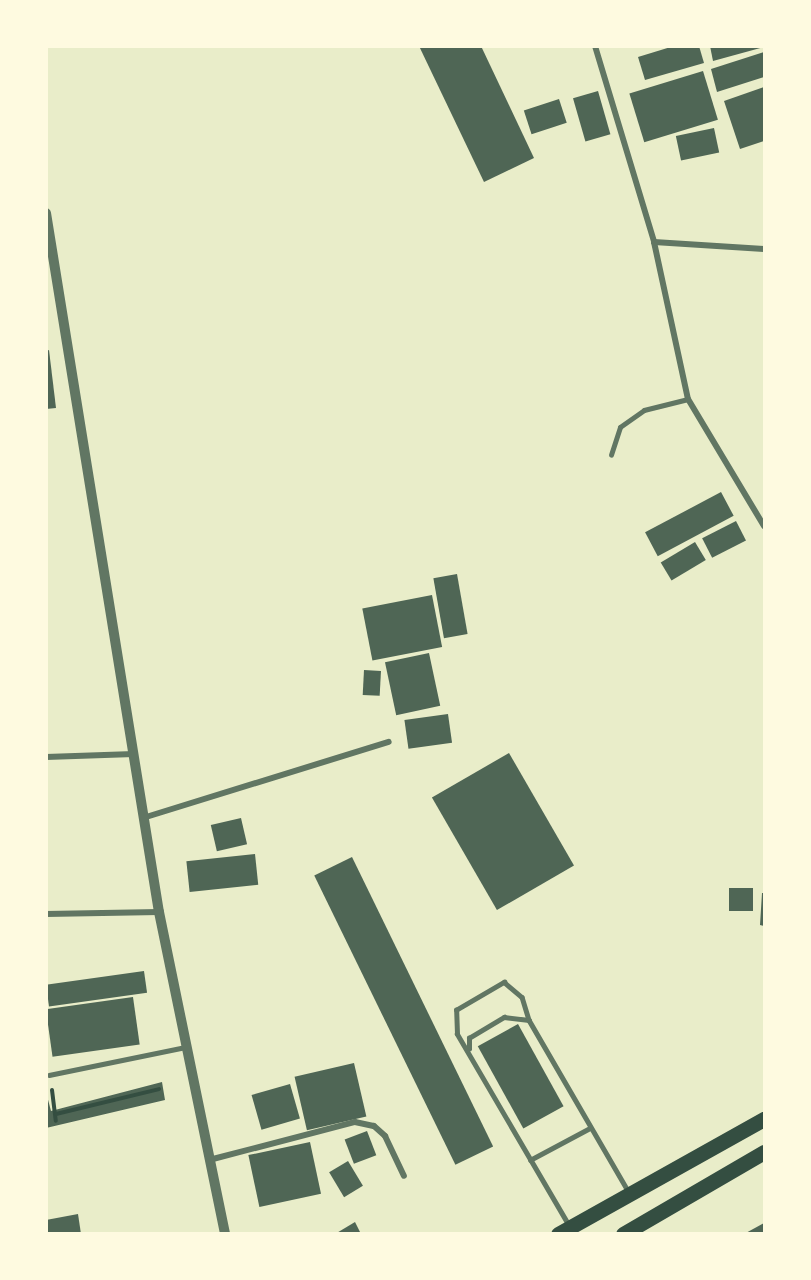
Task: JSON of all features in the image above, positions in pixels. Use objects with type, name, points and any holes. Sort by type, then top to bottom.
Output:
[{"type":"main road","points":[[564,1230],[765,1119]]},
{"type":"main road","points":[[622,1233],[765,1152]]},
{"type":"street","points":[[595,46],[654,242],[688,399],[765,526]]},
{"type":"street","points":[[46,213],[146,817],[159,912],[225,1233]]},
{"type":"street","points":[[654,242],[765,249]]},
{"type":"street","points":[[146,817],[389,742]]},
{"type":"street","points":[[46,757],[135,754]]},
{"type":"street","points":[[46,914],[159,912]]},
{"type":"street","points":[[209,1160],[355,1122],[374,1126],[384,1136],[404,1176]]},
{"type":"lane","points":[[611,455],[620,427],[644,410],[688,399]]},
{"type":"lane","points":[[564,1230],[530,1160],[469,1049],[457,1034],[456,1010],[504,982],[522,997],[529,1020],[629,1193]]},
{"type":"lane","points":[[469,1049],[469,1038],[504,1017],[529,1020]]},
{"type":"lane","points":[[49,1075],[185,1047]]},
{"type":"lane","points":[[530,1160],[590,1128]]},
{"type":"path","points":[[49,1075],[56,1121]]},
{"type":"path","points":[[56,1114],[159,1089]]},
{"type":"building","points":[[419,46],[481,46],[534,158],[484,182]]},
{"type":"building","points":[[674,46],[699,46],[704,63],[645,80],[638,57]]},
{"type":"building","points":[[710,46],[764,46],[764,47],[713,61]]},
{"type":"building","points":[[764,52],[764,77],[717,92],[711,69]]},
{"type":"building","points":[[703,71],[718,120],[644,142],[629,94]]},
{"type":"building","points":[[764,87],[764,141],[740,149],[724,101]]},
{"type":"building","points":[[598,91],[610,134],[585,141],[573,98]]},
{"type":"building","points":[[559,99],[567,123],[532,134],[524,110]]},
{"type":"building","points":[[714,128],[719,152],[681,161],[676,136]]},
{"type":"building","points":[[49,350],[56,408],[46,409],[46,351]]},
{"type":"building","points":[[721,492],[734,516],[658,556],[645,532]]},
{"type":"building","points":[[736,521],[746,541],[712,558],[702,538]]},
{"type":"building","points":[[695,542],[706,560],[672,581],[661,563]]},
{"type":"building","points":[[457,574],[468,634],[444,638],[433,578]]},
{"type":"building","points":[[432,595],[442,647],[372,661],[362,609]]},
{"type":"building","points":[[429,653],[440,706],[396,715],[385,662]]},
{"type":"building","points":[[364,670],[381,671],[380,696],[363,695]]},
{"type":"building","points":[[448,714],[452,743],[408,749],[404,720]]},
{"type":"building","points":[[509,753],[574,866],[497,910],[432,798]]},
{"type":"building","points":[[241,818],[247,844],[217,851],[211,825]]},
{"type":"building","points":[[255,854],[258,885],[190,892],[186,861]]},
{"type":"building","points":[[352,857],[493,1146],[455,1165],[314,875]]},
{"type":"building","points":[[729,888],[753,888],[753,911],[729,911]]},
{"type":"building","points":[[762,893],[764,893],[764,926],[760,925]]},
{"type":"building","points":[[144,971],[147,993],[49,1007],[46,985]]},
{"type":"building","points":[[133,997],[140,1045],[53,1057],[46,1009]]},
{"type":"building","points":[[518,1024],[564,1106],[523,1129],[478,1046]]},
{"type":"building","points":[[354,1063],[366,1117],[307,1130],[295,1077]]},
{"type":"building","points":[[162,1082],[165,1100],[46,1128],[46,1092],[51,1111]]},
{"type":"building","points":[[290,1084],[300,1119],[261,1130],[252,1095]]},
{"type":"building","points":[[367,1131],[376,1155],[354,1164],[345,1140]]},
{"type":"building","points":[[310,1142],[321,1194],[259,1207],[248,1155]]},
{"type":"building","points":[[348,1161],[363,1186],[344,1197],[329,1172]]},
{"type":"building","points":[[78,1214],[81,1234],[46,1234],[46,1220]]},
{"type":"building","points":[[355,1222],[361,1234],[335,1234]]},
{"type":"building","points":[[764,1223],[764,1234],[744,1234]]}]
